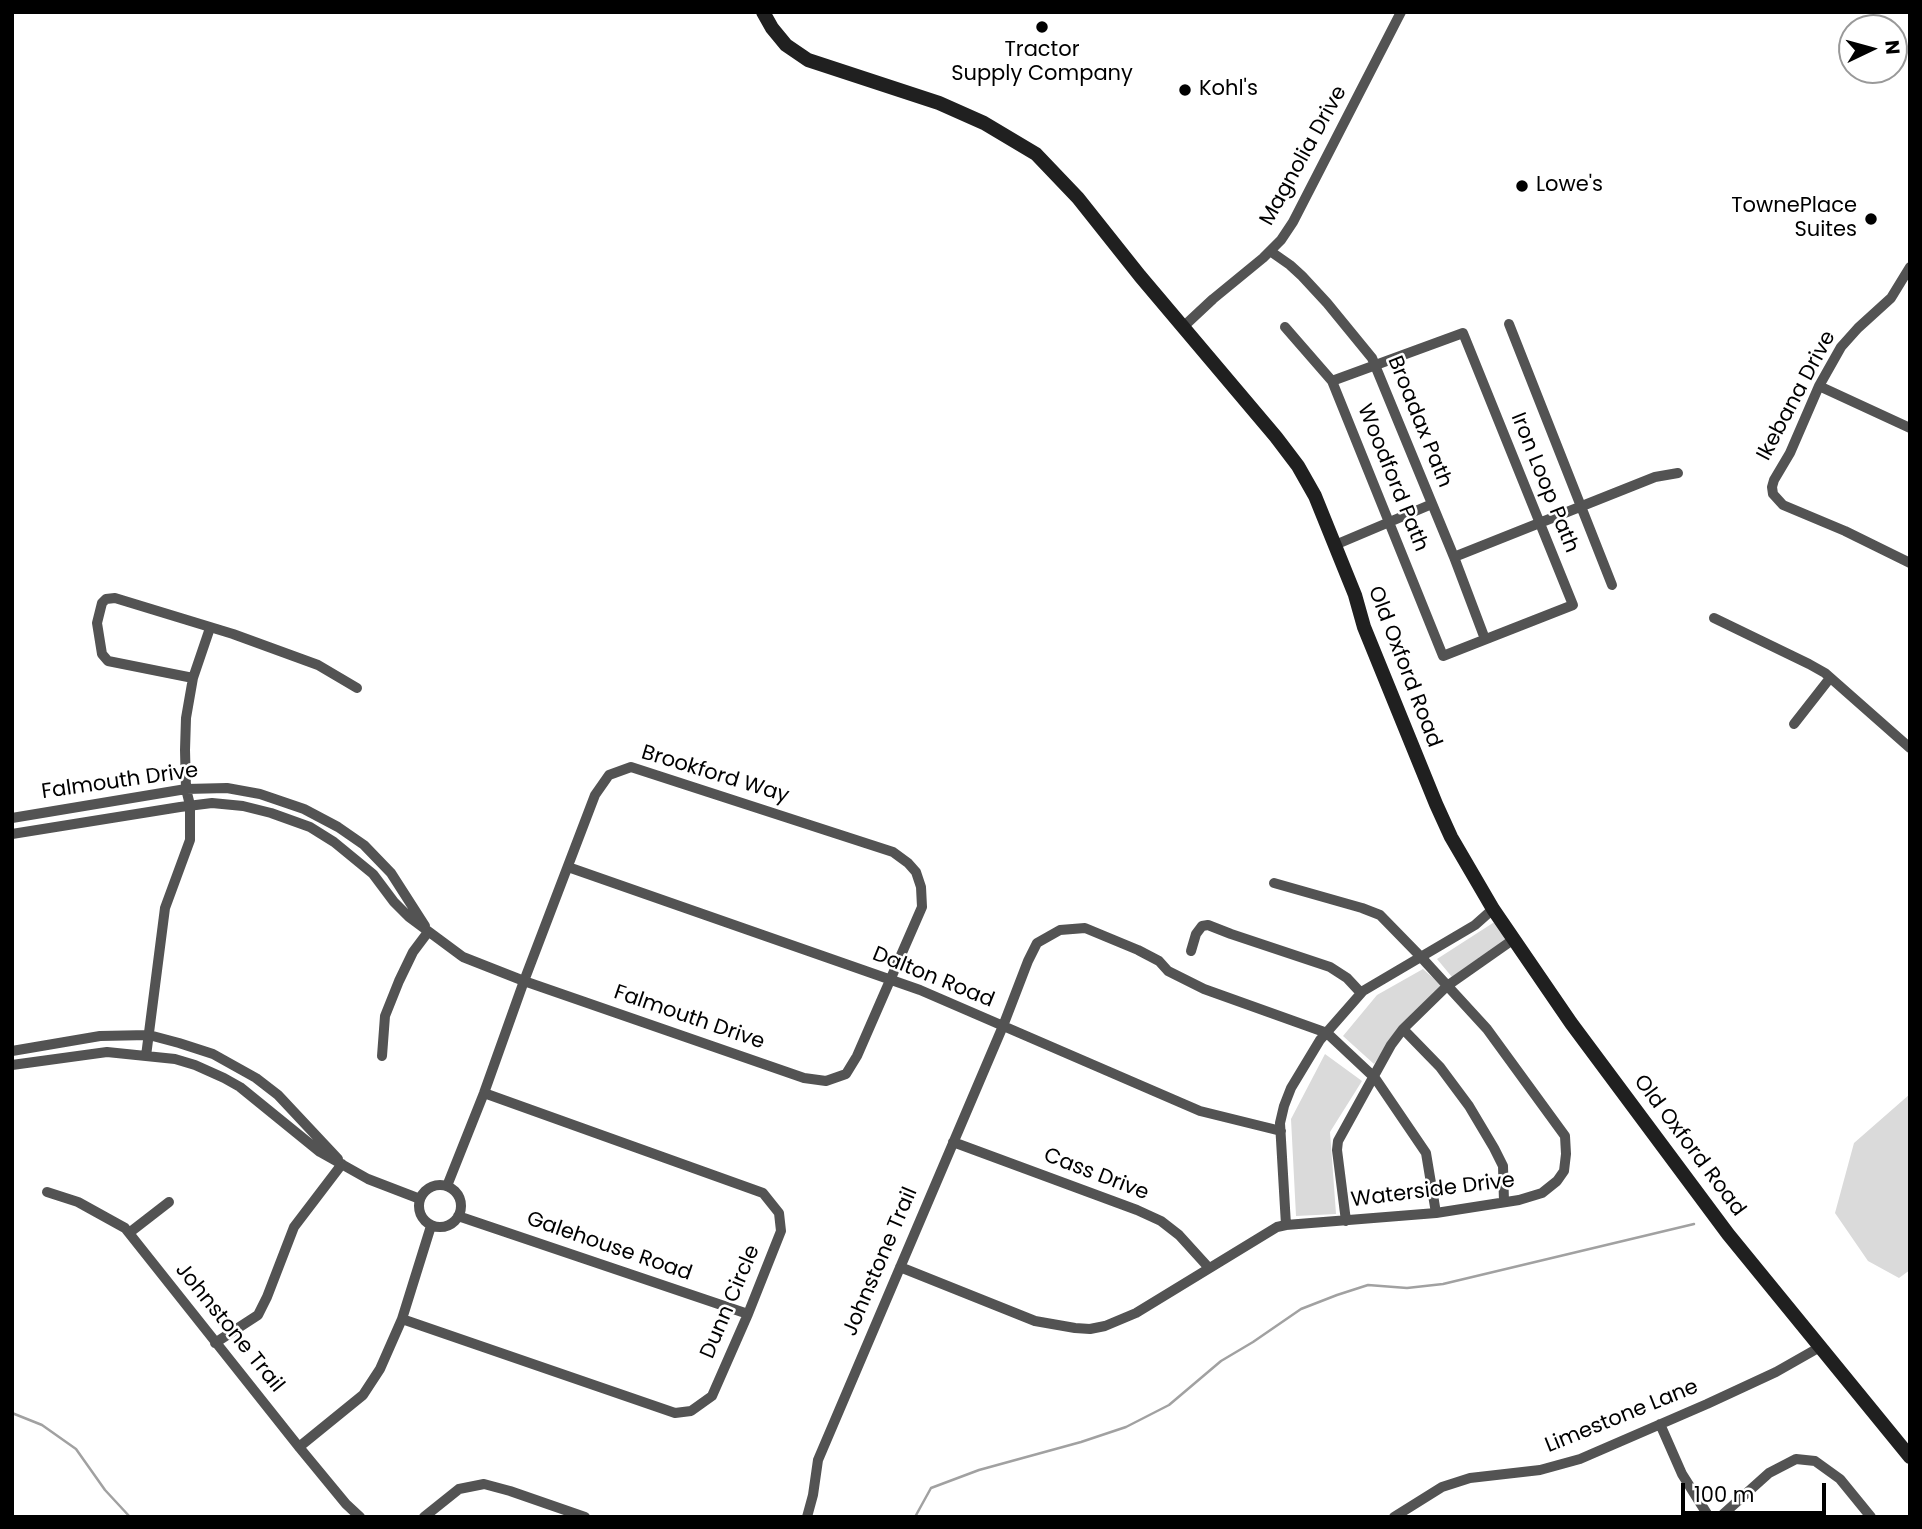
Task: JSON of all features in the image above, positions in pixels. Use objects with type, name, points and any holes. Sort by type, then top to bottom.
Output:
[{"type":"street","name":"Old Oxford Road","points":[[763,12],[786,45],[808,60],[939,103],[984,123],[1036,154],[1079,198],[1298,466],[1315,496],[1335,545],[1364,627],[1439,812],[1493,909],[1571,1023],[1728,1234],[1910,1457]]},
{"type":"street","name":"Magnolia Drive","points":[[1183,327],[1281,240],[1293,222],[1401,12]]},
{"type":"street","name":"Broadax Path","points":[[1270,251],[1290,265],[1327,303],[1375,364],[1485,639]]},
{"type":"street","name":"Ikebana Drive","points":[[1910,267],[1891,298],[1841,346],[1819,386],[1790,453],[1774,480],[1773,494],[1783,505],[1845,531],[1910,564]]},
{"type":"street","points":[[1509,324],[1612,585]]},
{"type":"street","name":"Woodford Path","points":[[1285,327],[1332,381],[1443,656]]},
{"type":"street","name":"Iron Loop Path","points":[[1375,364],[1463,333],[1573,605],[1443,656]]},
{"type":"street","points":[[1332,381],[1375,364]]},
{"type":"street","points":[[1819,386],[1910,428]]},
{"type":"street","points":[[1454,557],[1655,477],[1678,473]]},
{"type":"street","points":[[1335,545],[1432,504]]},
{"type":"street","points":[[193,678],[108,662],[102,654],[97,624],[99,608],[106,598],[115,598],[233,634],[318,665],[357,688]]},
{"type":"street","points":[[1714,618],[1809,664],[1830,678],[1910,748]]},
{"type":"street","points":[[146,1056],[165,908],[190,840],[190,805],[186,789],[186,718],[193,678],[210,628]]},
{"type":"street","points":[[1794,724],[1830,678]]},
{"type":"street","name":"Brookford Way","points":[[447,1186],[595,795],[609,775],[631,767],[893,852],[916,872],[921,887],[922,907],[891,979]]},
{"type":"street","name":"Falmouth Drive","points":[[12,818],[186,789],[227,788],[260,794],[304,809],[364,845],[391,873],[428,932]]},
{"type":"street","name":"Falmouth Drive","points":[[12,834],[212,803],[243,806],[271,813],[310,827],[334,842],[373,874],[394,902],[428,932],[463,957],[524,981],[804,1078],[826,1081],[846,1074],[857,1056],[891,979]]},
{"type":"street","name":"Dalton Road","points":[[568,867],[920,990],[1200,1111],[1281,1131]]},
{"type":"street","name":"Waterside Drive","points":[[900,1267],[1035,1321],[1090,1329],[1136,1313],[1267,1232],[1286,1225],[1436,1213],[1504,1202],[1542,1193],[1557,1181],[1564,1171],[1565,1136],[1487,1029],[1421,957],[1380,915],[1274,883]]},
{"type":"street","points":[[1286,1225],[1280,1123],[1291,1088],[1327,1033],[1361,993],[1475,925],[1493,909]]},
{"type":"street","points":[[1191,951],[1196,934],[1202,926],[1208,925],[1330,967],[1347,978],[1361,993]]},
{"type":"street","name":"Johnstone Trail","points":[[807,1517],[818,1460],[1037,943],[1060,930],[1085,928],[1138,950],[1159,961],[1168,971],[1204,989],[1327,1033]]},
{"type":"street","points":[[382,1056],[386,1016],[403,971],[428,932]]},
{"type":"street","points":[[1346,1222],[1338,1141],[1373,1075],[1403,1029],[1447,986],[1514,939]]},
{"type":"street","points":[[1403,1029],[1440,1067],[1469,1106],[1494,1148],[1503,1166],[1504,1202]]},
{"type":"street","points":[[1327,1033],[1373,1075],[1426,1153],[1436,1213]]},
{"type":"street","points":[[12,1051],[100,1036],[149,1035],[213,1054],[256,1078],[278,1095],[342,1164]]},
{"type":"street","points":[[12,1065],[107,1052],[175,1059],[195,1065],[246,1092],[320,1152],[368,1179],[419,1199]]},
{"type":"street","points":[[246,1092],[256,1078]]},
{"type":"street","name":"Dunn Circle","points":[[402,1319],[675,1413],[691,1411],[712,1396],[781,1231],[779,1213],[763,1193],[484,1094]]},
{"type":"street","name":"Cass Drive","points":[[953,1142],[1161,1221],[1179,1235],[1209,1268]]},
{"type":"street","points":[[215,1343],[258,1315],[294,1227],[342,1164]]},
{"type":"street","points":[[434,1186],[447,1186],[457,1193],[461,1204],[458,1216],[447,1226],[431,1226],[423,1219],[419,1210],[419,1199],[434,1186]]},
{"type":"street","name":"Johnstone Trail","points":[[47,1192],[78,1202],[125,1228],[299,1447],[360,1517]]},
{"type":"street","points":[[129,1233],[169,1202]]},
{"type":"street","name":"Galehouse Road","points":[[458,1216],[748,1314]]},
{"type":"street","points":[[299,1447],[363,1395],[380,1369],[402,1319],[431,1226]]},
{"type":"street","name":"Limestone Lane","points":[[1394,1517],[1442,1487],[1470,1478],[1540,1470],[1580,1459],[1776,1372],[1820,1347]]},
{"type":"street","points":[[1660,1424],[1682,1474],[1709,1517]]},
{"type":"street","points":[[1720,1517],[1769,1473],[1796,1459],[1815,1461],[1840,1479],[1871,1517]]},
{"type":"street","points":[[424,1517],[459,1489],[484,1484],[510,1490],[585,1517]]},
{"type":"shaded area","points":[[1496,921],[1508,938],[1452,977],[1437,959]]},
{"type":"shaded area","points":[[1423,969],[1441,985],[1400,1026],[1374,1064],[1343,1036],[1377,995]]},
{"type":"shaded area","points":[[1325,1054],[1362,1081],[1330,1132],[1336,1214],[1296,1216],[1291,1119]]},
{"type":"shaded area","points":[[1910,1094],[1910,1270],[1899,1278],[1868,1261],[1835,1213],[1854,1143]]},
{"type":"waterway","points":[[915,1517],[931,1488],[979,1470],[1126,1427],[1169,1405],[1221,1361],[1301,1309],[1337,1295],[1368,1285],[1407,1288],[1443,1284],[1694,1224]]},
{"type":"waterway","points":[[12,1413],[42,1425],[76,1449],[105,1490],[130,1517]]},
{"type":"place","name":"Tractor Supply Company","points":[[1042,27]]},
{"type":"place","name":"Kohl's","points":[[1185,90]]},
{"type":"place","name":"Lowe's","points":[[1522,186]]},
{"type":"place","name":"TownePlace Suites","points":[[1871,219]]}]
